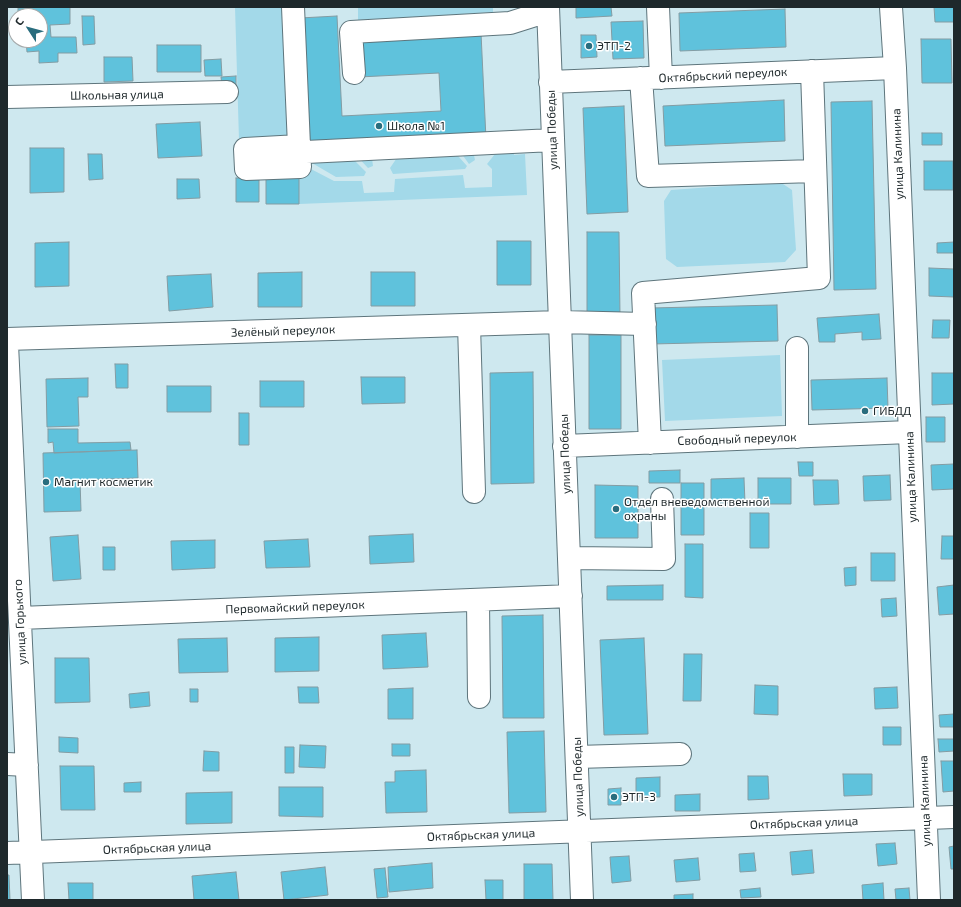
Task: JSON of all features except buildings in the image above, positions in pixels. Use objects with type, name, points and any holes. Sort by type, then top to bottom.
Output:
[{"type":"street","points":[[293,7],[299,146],[306,152],[553,140]]},
{"type":"street","points":[[658,7],[651,78],[648,176],[815,171]]},
{"type":"street","name":"улица Калинина","points":[[891,7],[895,68],[929,900]]},
{"type":"street","points":[[354,73],[351,32],[510,23],[548,9]]},
{"type":"street","name":"улица Победы","points":[[548,9],[582,900]]},
{"type":"street","name":"Октябрьский переулок","points":[[550,82],[895,68]]},
{"type":"street","points":[[650,443],[643,293],[819,278],[812,71]]},
{"type":"street","name":"Школьная улица","points":[[7,97],[227,92]]},
{"type":"street","name":"Зелёный переулок","points":[[7,339],[560,322],[644,324]]},
{"type":"street","points":[[469,325],[474,492]]},
{"type":"street","name":"улица Горького","points":[[7,344],[10,481],[20,618],[14,655],[17,764],[31,852],[33,900]]},
{"type":"street","points":[[797,348],[797,437]]},
{"type":"street","name":"Свободный переулок","points":[[564,446],[909,432]]},
{"type":"street","points":[[569,558],[664,559],[662,500]]},
{"type":"street","name":"Первомайский переулок","points":[[20,618],[570,596]]},
{"type":"street","points":[[478,600],[479,697]]},
{"type":"street","points":[[577,756],[680,754]]},
{"type":"street","name":"Октябрьская улица","points":[[7,853],[954,817]]},
{"type":"shaded area","points":[[235,7],[289,7],[294,138],[239,140]]},
{"type":"shaded area","points":[[358,7],[493,7],[493,12],[358,21]]},
{"type":"shaded area","points":[[503,144],[513,144],[514,155],[525,154],[527,195],[299,204],[299,176],[309,168],[334,181],[362,181],[364,193],[394,192],[395,179],[463,175],[465,188],[492,187],[492,169],[487,164]]},
{"type":"shaded area","points":[[456,146],[472,146],[475,160],[469,164]]},
{"type":"shaded area","points":[[450,147],[467,166],[465,169],[393,174],[390,168],[403,149]]},
{"type":"shaded area","points":[[371,151],[373,166],[368,168],[353,152]]},
{"type":"shaded area","points":[[346,152],[366,172],[364,176],[336,177],[312,163],[317,153]]},
{"type":"shaded area","points":[[780,182],[792,190],[796,250],[785,262],[677,267],[666,259],[664,201],[671,190]]},
{"type":"shaded area","points":[[780,355],[782,416],[665,421],[662,360]]},
{"type":"place","name":"ЭТП-2","points":[[589,46]]},
{"type":"place","name":"Школа №1","points":[[379,126]]},
{"type":"place","name":"ГИБДД","points":[[865,411]]},
{"type":"place","name":"Магнит косметик","points":[[46,482]]},
{"type":"place","name":"Отдел вневедомственной охраны","points":[[616,509]]},
{"type":"place","name":"ЭТП-3","points":[[614,797]]}]
